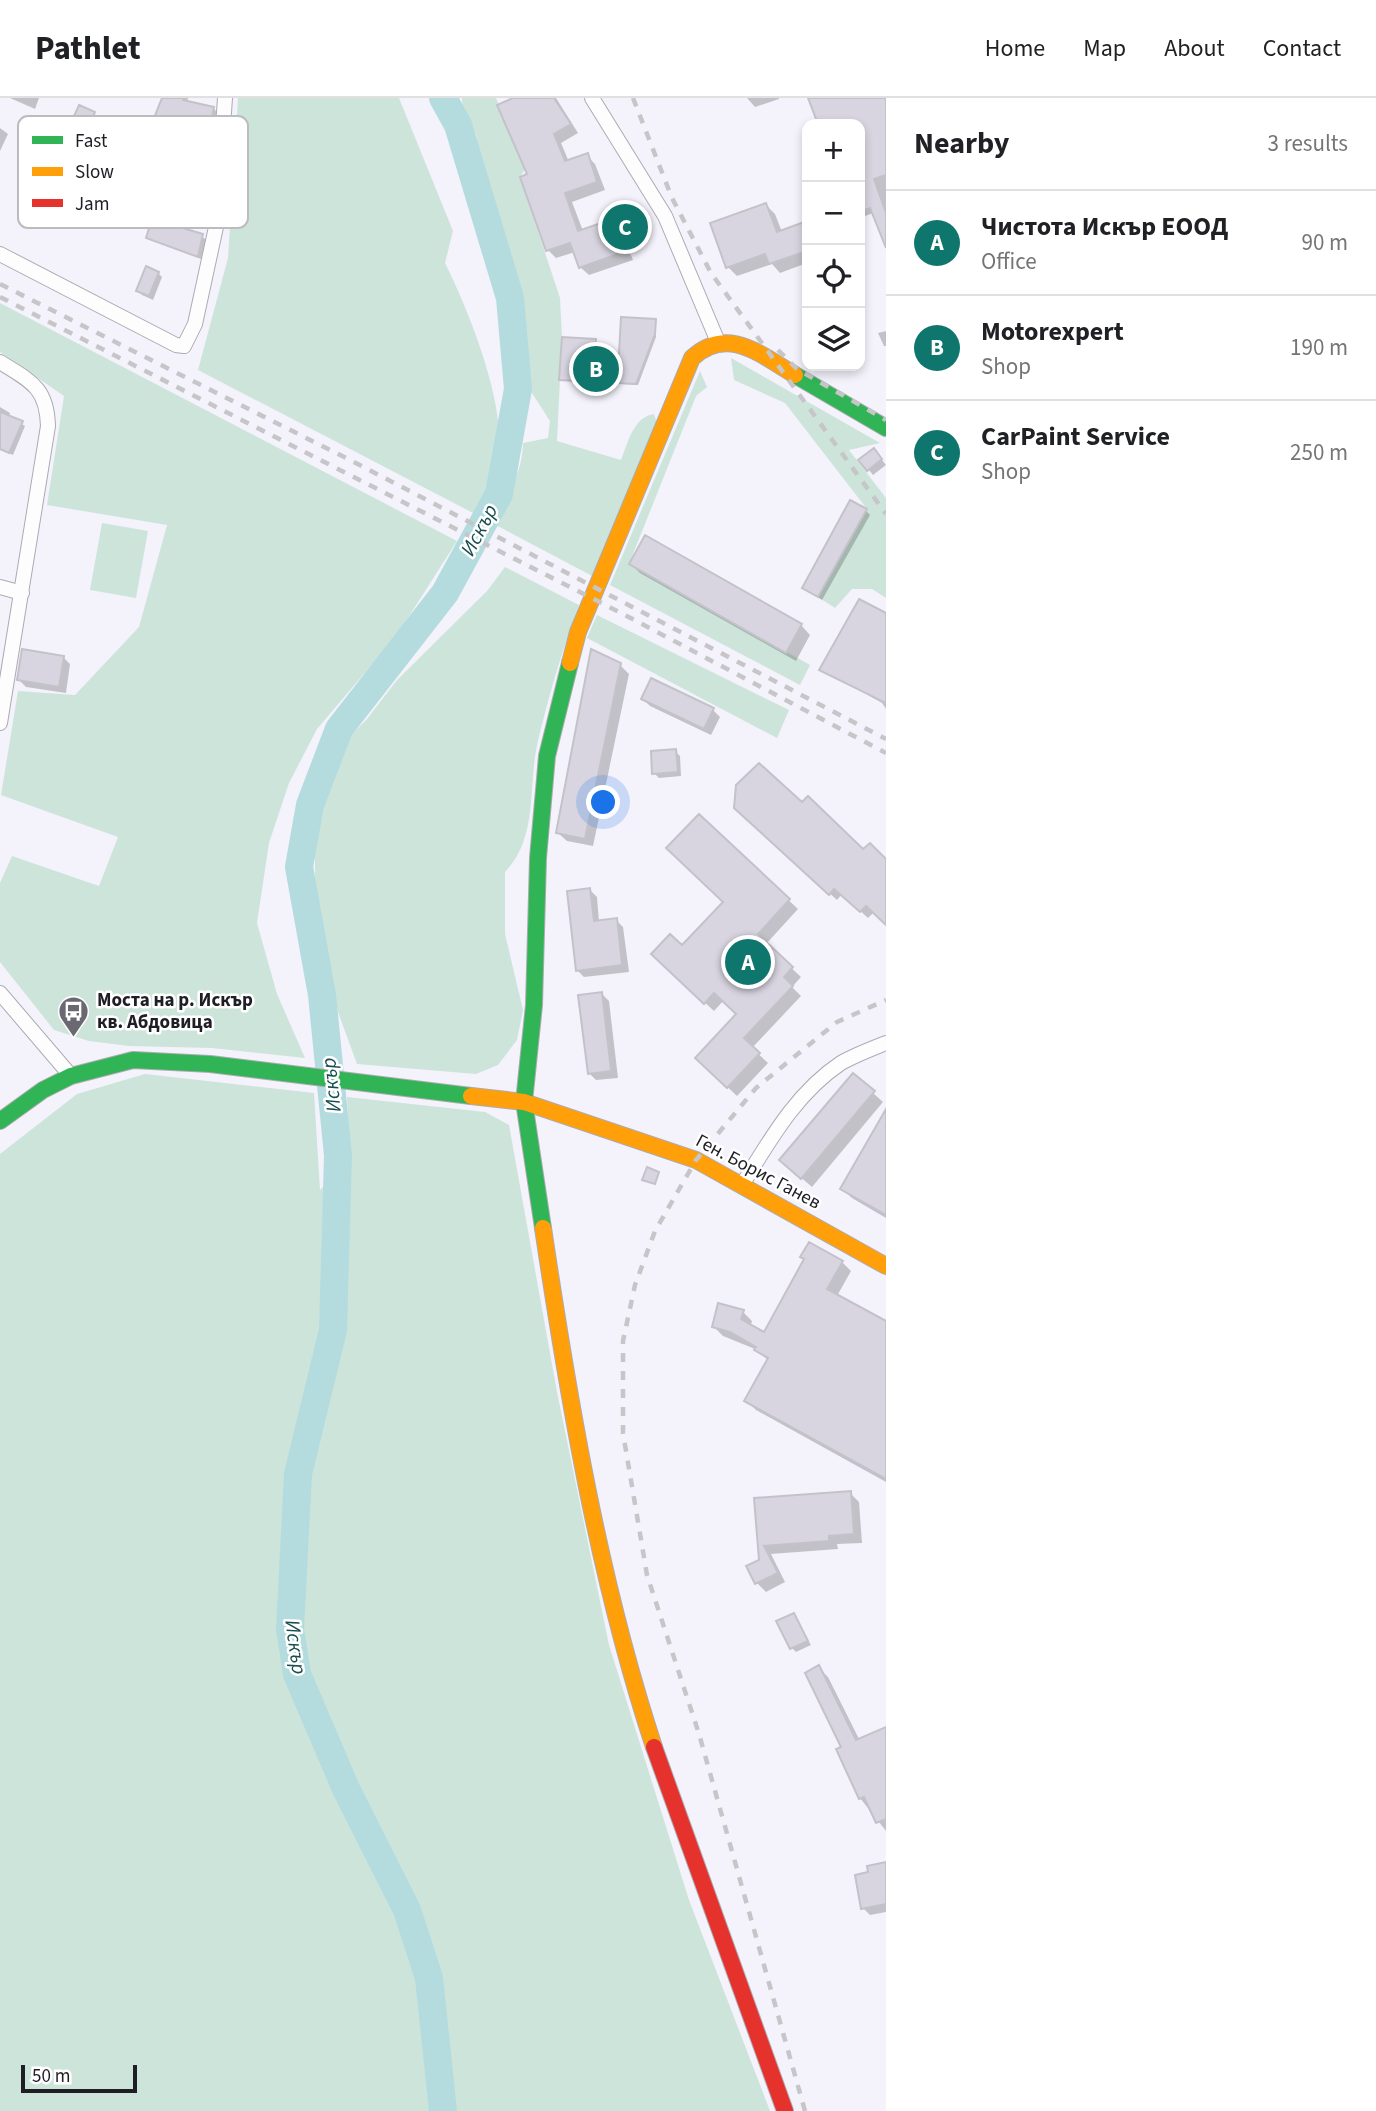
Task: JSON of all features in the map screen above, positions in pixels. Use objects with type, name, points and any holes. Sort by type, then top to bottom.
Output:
[{"type":"street","points":[[224,116],[225,98]]},
{"type":"street","points":[[592,98],[665,216],[718,342]]},
{"type":"street","points":[[0,254],[176,345],[184,346],[195,324],[216,228]]},
{"type":"street","points":[[785,2111],[633,1683],[610,1590],[564,1368],[524,1102],[534,1005],[538,858],[547,756],[578,632],[692,358],[704,347],[718,342],[732,342],[752,349],[886,428]]},
{"type":"street","points":[[0,362],[36,386],[43,393],[48,408],[48,426],[22,593],[3,685],[0,723]]},
{"type":"street","points":[[0,587],[22,593]]},
{"type":"street","points":[[0,993],[71,1076]]},
{"type":"street","points":[[742,1185],[780,1124],[809,1088],[842,1063],[886,1043]]},
{"type":"street","name":"Ген. Борис Ганев","points":[[0,1121],[43,1090],[71,1076],[133,1060],[210,1064],[524,1102],[669,1150],[742,1185],[886,1266]]},
{"type":"green space","points":[[238,98],[399,98],[453,231],[445,263],[485,362],[498,417],[497,464],[475,514],[198,370],[228,258],[230,228],[248,228],[248,116],[237,116]]},
{"type":"green space","points":[[462,98],[496,98],[525,169],[520,177],[560,298],[562,337],[557,441],[621,460],[636,425],[654,414],[657,423],[594,577],[494,524],[516,477],[523,443],[548,438],[550,421],[530,390],[521,308],[482,173],[476,134],[463,119]]},
{"type":"green space","points":[[0,303],[457,541],[397,635],[317,729],[289,783],[269,843],[257,923],[277,994],[305,1058],[212,1048],[129,1046],[89,1041],[54,1030],[0,962],[0,883],[12,856],[99,886],[118,837],[1,795],[18,691],[75,695],[139,627],[167,525],[47,505],[64,396],[0,352]]},
{"type":"green space","points":[[731,358],[880,443],[849,450],[886,498],[886,598],[872,589],[852,589],[835,608],[818,597],[867,509],[785,403],[734,380]]},
{"type":"green space","points":[[700,371],[707,387],[696,396],[629,564],[810,665],[800,685],[610,585]]},
{"type":"green space","points":[[102,523],[148,531],[136,598],[90,590]]},
{"type":"green space","points":[[505,567],[579,605],[556,674],[537,745],[530,812],[523,844],[505,872],[505,934],[523,1010],[517,1040],[498,1065],[476,1074],[357,1064],[338,1012],[315,900],[315,823],[348,738],[367,719],[397,680],[487,591]]},
{"type":"green space","points":[[597,615],[789,710],[777,738],[587,638]]},
{"type":"green space","points":[[145,1074],[314,1093],[320,1190],[350,1157],[347,1097],[485,1112],[509,1125],[557,1392],[609,1645],[689,1900],[770,2111],[0,2111],[0,1154],[77,1094]]},
{"type":"building","points":[[162,98],[184,98],[183,100],[214,107],[212,116],[155,116]]},
{"type":"building","points":[[513,98],[554,98],[571,124],[554,134],[565,161],[588,153],[597,182],[565,193],[578,231],[633,212],[640,233],[621,239],[626,251],[579,268],[570,243],[546,251],[520,177],[527,174],[497,105]]},
{"type":"building","points":[[808,98],[886,98],[886,175],[874,179],[886,213],[886,248],[870,208],[865,210],[865,119],[816,119]]},
{"type":"building","points":[[79,105],[95,112],[93,116],[74,116]]},
{"type":"building","points":[[766,203],[777,232],[802,223],[802,253],[769,264],[765,254],[726,268],[710,223]]},
{"type":"building","points":[[149,228],[182,228],[203,234],[198,257],[146,238]]},
{"type":"building","points":[[146,266],[159,272],[149,296],[136,291]]},
{"type":"building","points":[[621,317],[656,319],[655,334],[636,384],[559,380],[562,337],[596,339],[595,353],[619,354]]},
{"type":"building","points":[[0,412],[23,421],[9,453],[0,449]]},
{"type":"building","points":[[874,448],[882,459],[867,471],[858,460]]},
{"type":"building","points":[[850,500],[867,509],[818,597],[802,588]]},
{"type":"building","points":[[645,535],[802,624],[786,653],[629,564]]},
{"type":"building","points":[[859,599],[886,613],[886,703],[819,670]]},
{"type":"building","points":[[22,649],[64,656],[59,687],[17,680]]},
{"type":"building","points":[[591,649],[621,663],[585,839],[556,833]]},
{"type":"building","points":[[651,678],[714,708],[704,729],[641,699]]},
{"type":"building","points":[[676,749],[678,772],[652,774],[651,751]]},
{"type":"building","points":[[759,763],[802,802],[808,796],[863,849],[870,843],[886,859],[886,925],[866,906],[860,912],[834,889],[829,895],[734,808],[736,785]]},
{"type":"building","points":[[699,814],[790,899],[758,934],[793,967],[784,977],[793,986],[744,1038],[760,1053],[727,1088],[695,1058],[736,1014],[714,993],[704,1004],[651,954],[670,934],[682,945],[723,902],[666,848]]},
{"type":"building","points":[[590,888],[594,921],[617,918],[622,965],[576,971],[567,891]]},
{"type":"building","points":[[602,992],[611,1071],[588,1074],[578,995]]},
{"type":"building","points":[[853,1073],[875,1091],[801,1179],[779,1160]]},
{"type":"building","points":[[886,1109],[886,1215],[840,1189]]},
{"type":"building","points":[[647,1167],[659,1172],[655,1184],[642,1180]]},
{"type":"building","points":[[809,1242],[843,1261],[827,1289],[886,1321],[886,1479],[744,1401],[768,1358],[754,1350],[756,1347],[730,1332],[712,1327],[718,1303],[744,1310],[741,1319],[764,1332],[804,1259],[800,1257]]},
{"type":"building","points":[[851,1491],[854,1534],[829,1536],[829,1541],[764,1546],[778,1573],[755,1584],[746,1566],[759,1560],[754,1498]]},
{"type":"building","points":[[794,1613],[808,1641],[790,1649],[776,1621]]},
{"type":"building","points":[[819,1665],[856,1740],[886,1727],[886,1819],[876,1823],[864,1797],[859,1799],[836,1749],[841,1747],[805,1673]]},
{"type":"building","points":[[886,1862],[886,1904],[861,1909],[855,1875],[868,1872],[867,1866]]},
{"type":"waterway","name":"Искър","points":[[443,98],[458,125],[510,298],[518,389],[499,494],[445,593],[339,729],[310,805],[299,867],[322,995],[338,1155],[333,1330],[298,1474],[290,1629],[297,1674],[346,1789],[407,1910],[429,1978],[443,2111]]},
{"type":"waterway","points":[[454,98],[454,117]]},
{"type":"railway","points":[[633,98],[672,198],[711,273],[886,514]]},
{"type":"railway","points":[[0,284],[352,461],[886,739]]},
{"type":"railway","points":[[0,297],[623,614],[886,753]]},
{"type":"railway","points":[[778,350],[797,369],[886,420]]},
{"type":"railway","points":[[805,2111],[699,1734],[647,1575],[623,1433],[623,1341],[635,1285],[655,1231],[696,1160],[756,1088],[837,1022],[886,1000]]},
{"type":"traffic: fast","points":[[795,375],[886,428]]},
{"type":"traffic: fast","points":[[543,1228],[524,1102],[534,1005],[538,858],[547,756],[570,663]]},
{"type":"traffic: fast","points":[[0,1121],[43,1090],[71,1076],[133,1060],[210,1064],[471,1096]]},
{"type":"traffic: slow","points":[[570,663],[578,632],[692,358],[705,348],[731,344],[757,352],[795,375]]},
{"type":"traffic: slow","points":[[471,1096],[524,1102],[696,1160],[886,1266]]},
{"type":"traffic: slow","points":[[543,1228],[588,1490],[617,1620],[654,1747]]},
{"type":"traffic: jam","points":[[654,1747],[785,2111]]},
{"type":"place","name":"CarPaint Service","points":[[625,227]]},
{"type":"place","name":"Motorexpert","points":[[596,369]]},
{"type":"place","name":"Чистота Искър ЕООД","points":[[748,962]]},
{"type":"place","name":"Моста на р. Искър кв. Абдовица","points":[[74,1038]]}]
